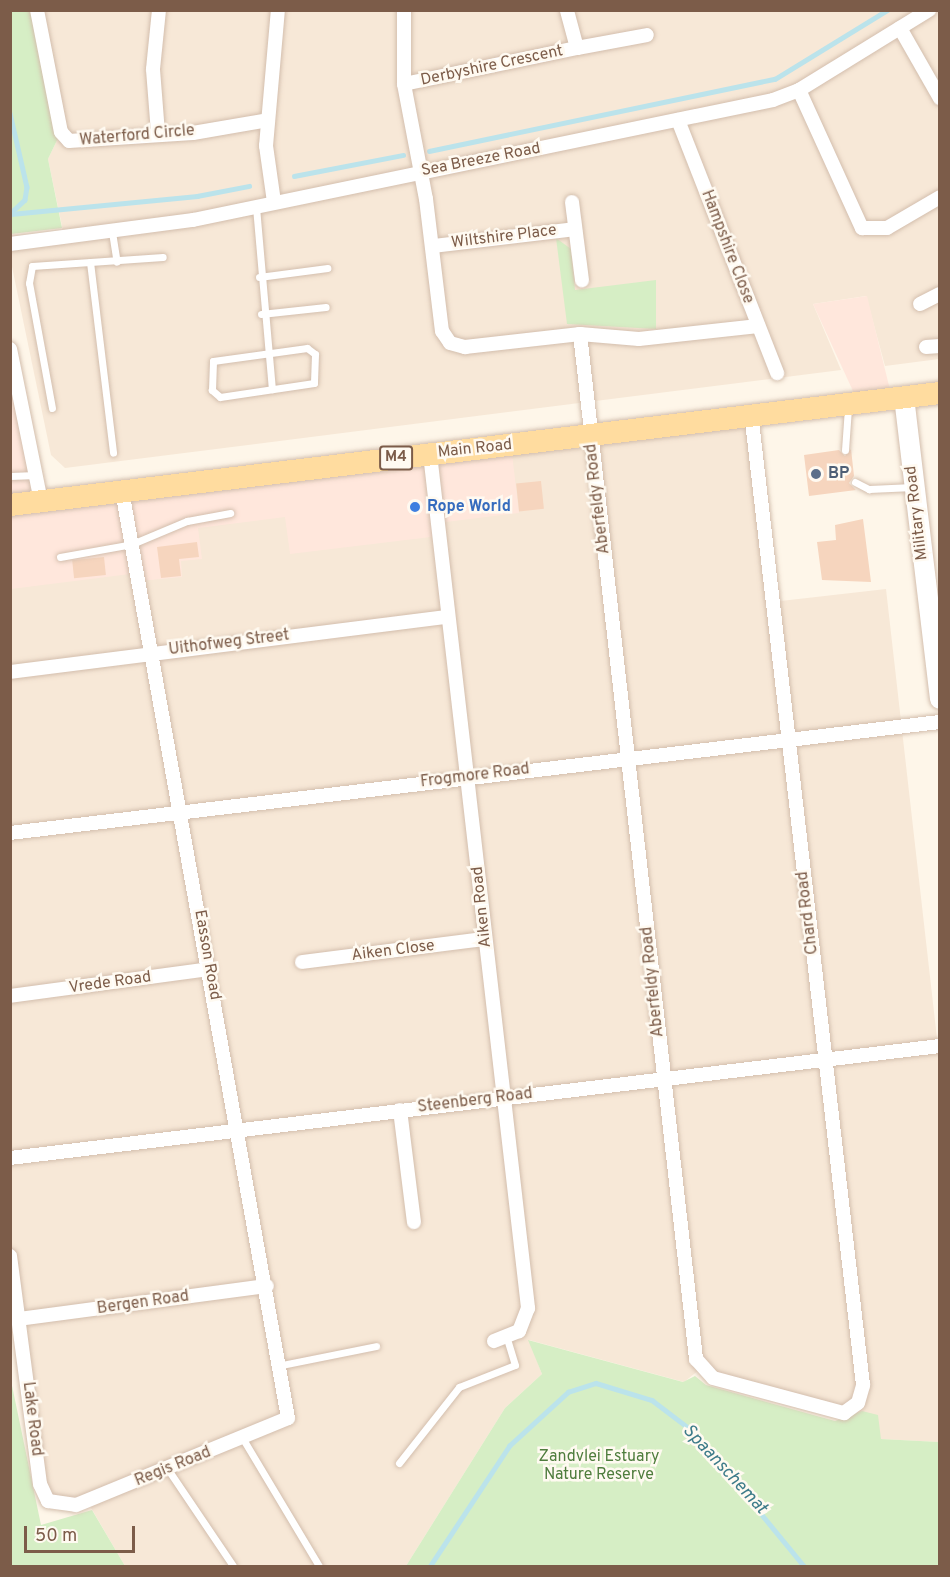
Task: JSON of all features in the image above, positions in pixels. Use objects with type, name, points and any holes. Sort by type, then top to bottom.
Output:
[{"type":"main road","name":"Main Road","points":[[10,505],[751,413],[939,393]]},
{"type":"main road","name":"Military Road","points":[[904,397],[939,699]]},
{"type":"street","name":"Waterford Circle","points":[[37,10],[65,138],[75,142],[268,120]]},
{"type":"street","points":[[158,133],[153,69],[159,10]]},
{"type":"street","points":[[274,202],[268,120],[278,10]]},
{"type":"street","points":[[404,10],[404,84],[433,246],[442,331],[450,343],[465,347],[580,334],[639,339],[758,326]]},
{"type":"street","name":"Derbyshire Crescent","points":[[404,84],[577,48],[567,10]]},
{"type":"street","name":"Sea Breeze Road","points":[[10,244],[112,232],[256,207],[678,120],[799,90],[929,10]]},
{"type":"street","points":[[900,28],[939,98]]},
{"type":"street","points":[[577,48],[647,34]]},
{"type":"street","points":[[799,90],[862,228],[881,231],[939,197]]},
{"type":"street","name":"Hampshire Close","points":[[678,120],[777,373]]},
{"type":"street","name":"Wiltshire Place","points":[[572,202],[582,280]]},
{"type":"street","name":"Wiltshire Place","points":[[433,246],[575,229]]},
{"type":"street","points":[[920,304],[939,294]]},
{"type":"street","name":"Aberfeldy Road","points":[[580,334],[699,1370],[713,1378],[835,1413],[852,1409]]},
{"type":"street","points":[[10,349],[17,410],[41,501]]},
{"type":"street","name":"Chard Road","points":[[751,413],[863,1385],[852,1409]]},
{"type":"street","name":"Aiken Road","points":[[429,454],[528,1308],[525,1325],[500,1338]]},
{"type":"street","name":"Easson Road","points":[[122,491],[282,1365],[288,1418]]},
{"type":"street","name":"Uithofweg Street","points":[[10,672],[153,652],[448,617]]},
{"type":"street","name":"Frogmore Road","points":[[10,833],[628,757],[939,722]]},
{"type":"street","name":"Aiken Close","points":[[302,962],[485,939]]},
{"type":"street","name":"Vrede Road","points":[[10,996],[209,969]]},
{"type":"street","name":"Steenberg Road","points":[[10,1158],[238,1128],[939,1047]]},
{"type":"street","points":[[399,1110],[414,1222]]},
{"type":"street","name":"Lake Road","points":[[10,1256],[40,1484],[55,1505]]},
{"type":"street","name":"Bergen Road","points":[[19,1319],[267,1286]]},
{"type":"street","name":"Regis Road","points":[[55,1505],[76,1505],[243,1439],[288,1418]]},
{"type":"lane","points":[[256,207],[261,314],[272,389]]},
{"type":"lane","points":[[112,232],[117,262]]},
{"type":"lane","points":[[52,408],[29,270],[37,263],[117,262],[163,257]]},
{"type":"lane","points":[[90,262],[113,453]]},
{"type":"lane","points":[[259,277],[327,268]]},
{"type":"lane","points":[[261,314],[326,307]]},
{"type":"lane","points":[[307,348],[315,354],[314,383],[272,389],[220,397],[212,390],[208,369],[216,360],[307,348]]},
{"type":"lane","points":[[845,450],[849,403]]},
{"type":"lane","points":[[10,476],[36,475]]},
{"type":"lane","points":[[855,482],[869,489],[914,487]]},
{"type":"lane","points":[[60,557],[132,544],[187,521],[230,513]]},
{"type":"lane","points":[[399,1463],[459,1387],[515,1365],[500,1338]]},
{"type":"lane","points":[[282,1365],[376,1346]]},
{"type":"lane","points":[[243,1439],[319,1566]]},
{"type":"lane","points":[[167,1468],[233,1566]]},
{"type":"shaded area","points":[[37,11],[939,11],[939,359],[885,366],[866,296],[813,304],[841,370],[65,468],[51,455],[11,262],[10,244],[64,236],[48,159],[61,132]]},
{"type":"shaded area","points":[[867,296],[892,398],[858,402],[813,304]]},
{"type":"shaded area","points":[[10,349],[41,501],[511,445],[519,513],[438,523],[439,536],[290,554],[285,517],[198,528],[202,559],[181,561],[182,577],[140,581],[138,573],[11,589]]},
{"type":"shaded area","points":[[751,413],[772,602],[886,589],[939,1056],[939,1442],[881,1439],[852,1409],[699,1370],[684,1382],[529,1340],[542,1374],[505,1408],[406,1566],[125,1566],[87,1501],[48,1501],[10,1256],[10,505]]},
{"type":"green space","points":[[10,11],[37,11],[61,132],[48,159],[62,228],[11,234]]},
{"type":"green space","points":[[556,238],[571,249],[575,290],[656,280],[656,329],[567,324]]},
{"type":"green space","name":"Zandvlei Estuary Nature Reserve","points":[[528,1340],[683,1382],[695,1376],[706,1385],[835,1421],[862,1411],[878,1415],[881,1439],[939,1442],[939,1566],[406,1566],[505,1408],[542,1374]]},
{"type":"green space","points":[[10,1376],[41,1525],[92,1510],[125,1566],[11,1566]]},
{"type":"building","points":[[851,449],[854,476],[849,483],[856,490],[809,496],[804,455],[839,450],[845,456]]},
{"type":"building","points":[[541,481],[544,509],[519,511],[516,484]]},
{"type":"building","points":[[863,519],[871,582],[822,580],[817,542],[836,540],[835,525]]},
{"type":"building","points":[[197,542],[199,557],[179,559],[181,576],[161,578],[157,547]]},
{"type":"building","points":[[104,557],[106,575],[74,578],[72,560]]},
{"type":"waterway","points":[[429,151],[775,79],[887,10]]},
{"type":"waterway","points":[[10,113],[27,187],[25,200],[10,214]]},
{"type":"waterway","points":[[294,176],[403,155]]},
{"type":"waterway","points":[[11,214],[197,196],[249,186]]},
{"type":"waterway","name":"Spaanschemat","points":[[430,1566],[509,1446],[568,1392],[596,1383],[652,1400],[694,1432],[804,1566]]},
{"type":"place","name":"BP","points":[[816,474]]},
{"type":"place","name":"Rope World","points":[[415,507]]}]
